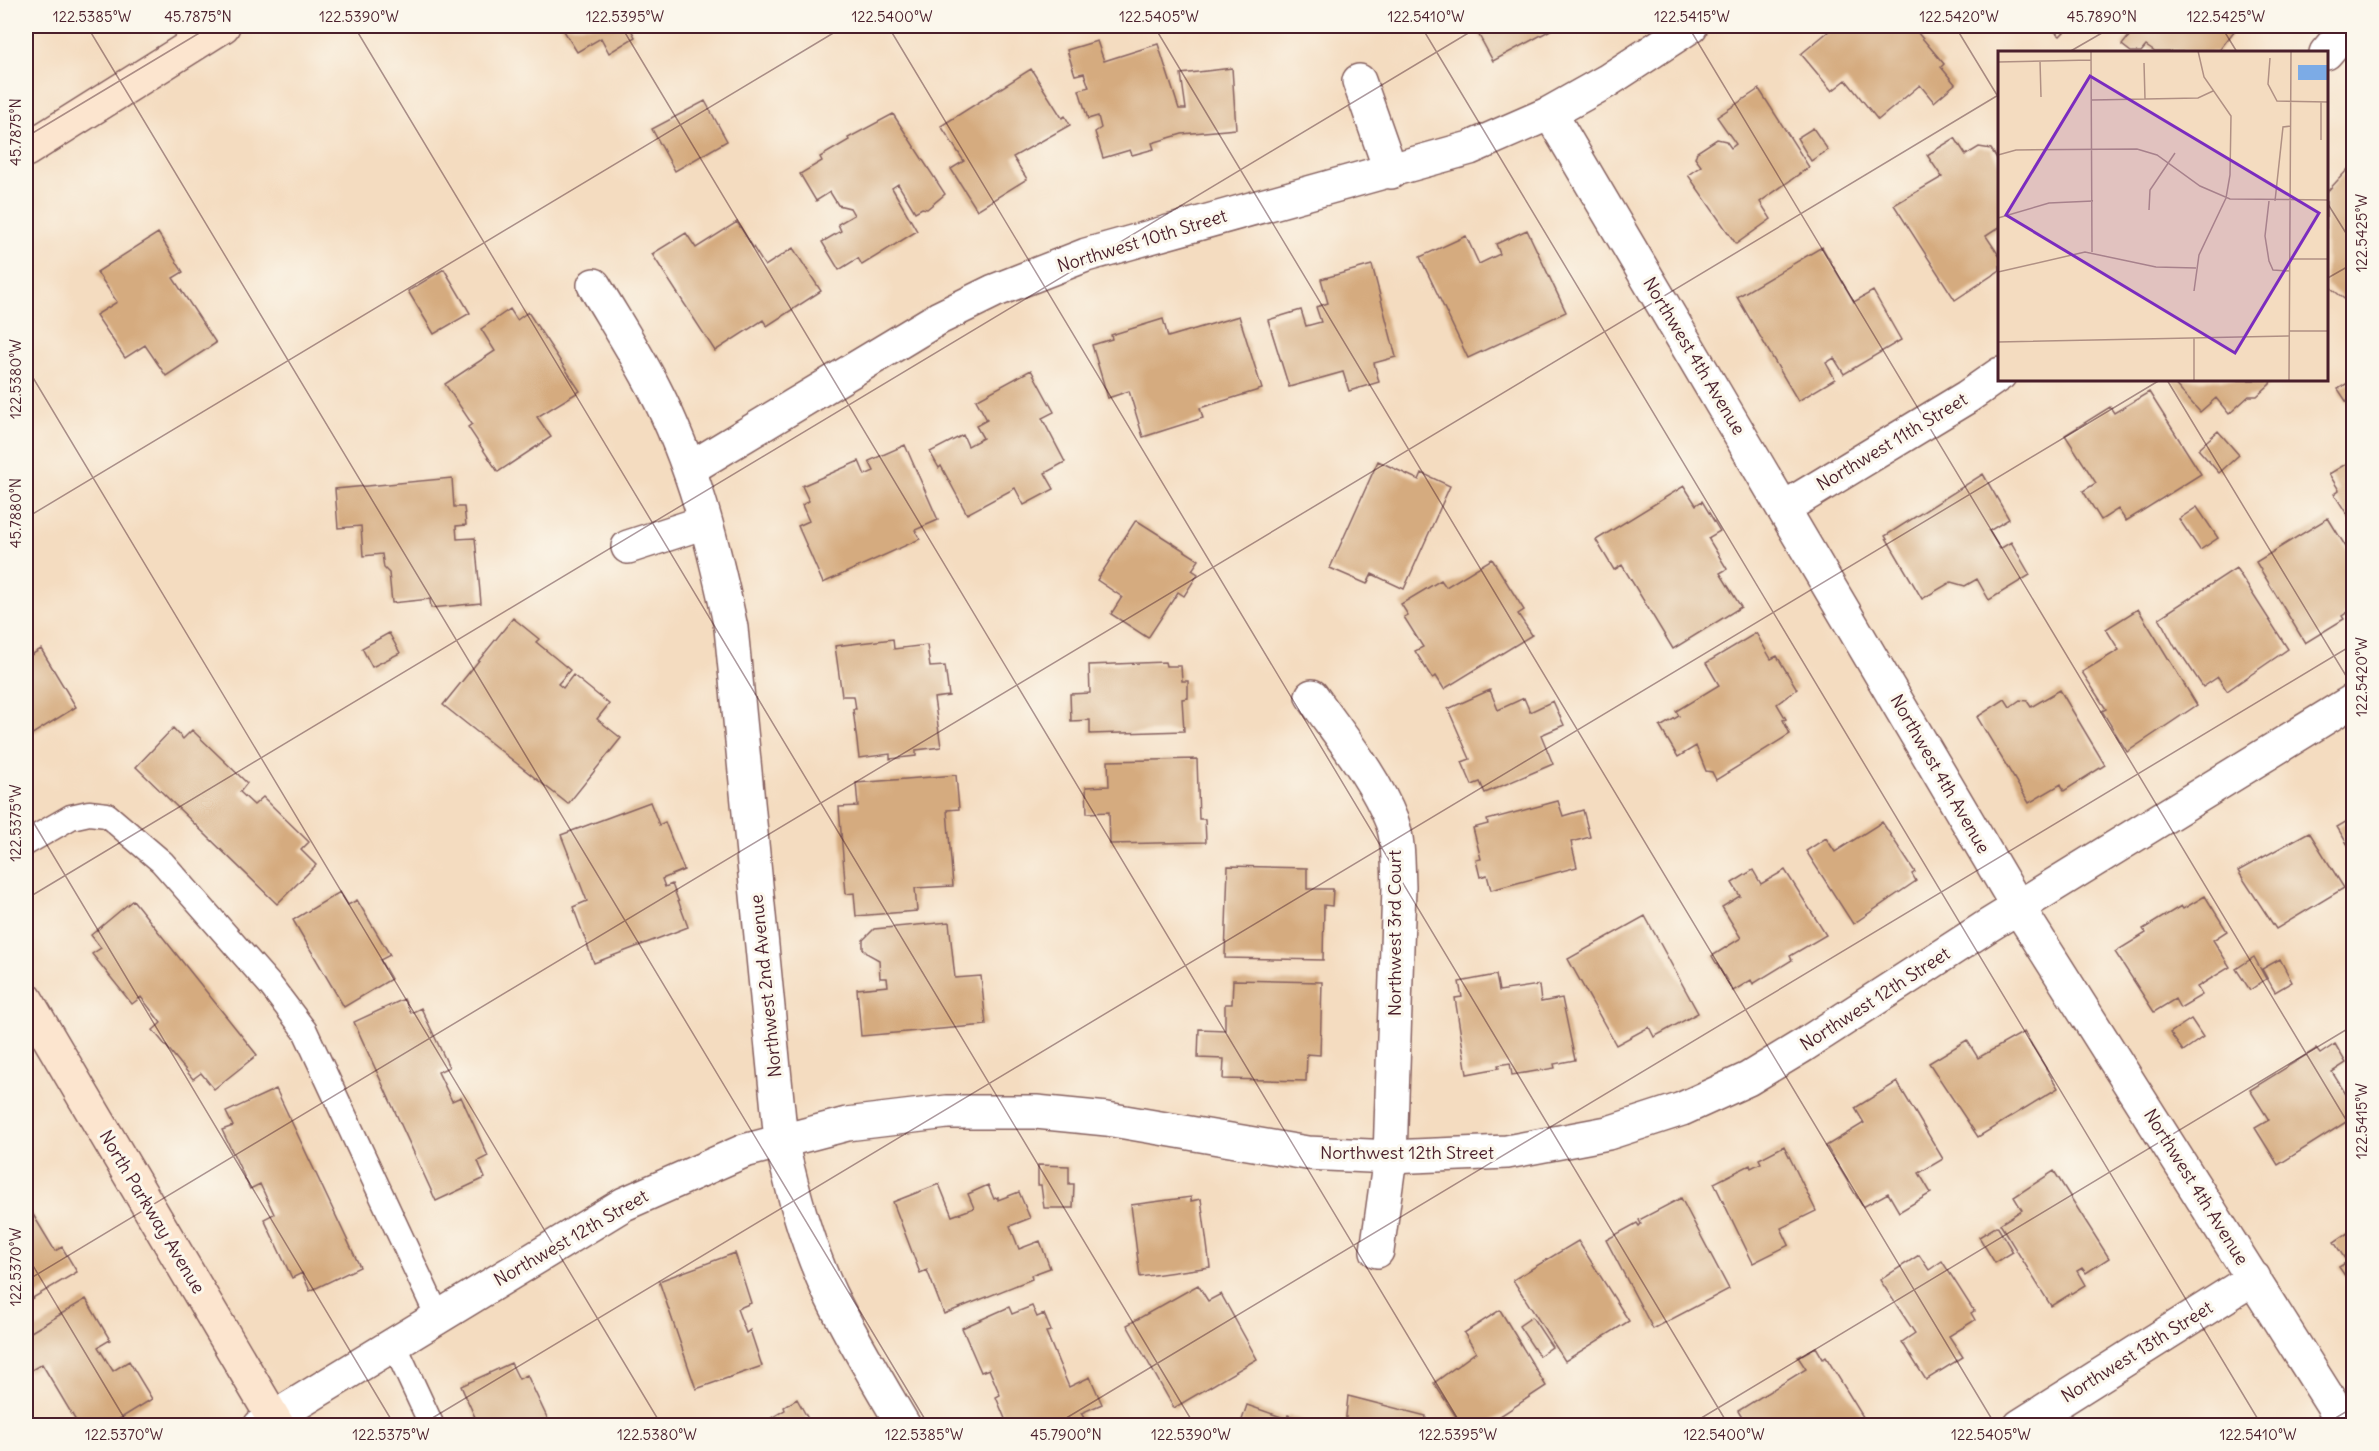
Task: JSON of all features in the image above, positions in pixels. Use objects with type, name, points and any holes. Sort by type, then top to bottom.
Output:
[{"type":"street","points":[[26,150],[223,26]]},
{"type":"street","name":"Northwest 10th Street","points":[[689,470],[939,318],[994,291],[1086,255],[1391,172],[1470,148],[1550,114],[1607,81],[1691,26]]},
{"type":"street","points":[[2327,51],[2349,26]]},
{"type":"street","points":[[1359,81],[1391,172]]},
{"type":"street","name":"Northwest 4th Avenue","points":[[1550,114],[2018,908],[2346,1425]]},
{"type":"street","name":"Northwest 2nd Avenue","points":[[594,285],[654,389],[689,470],[705,522],[731,628],[781,1141],[793,1193],[829,1291],[852,1339],[904,1425]]},
{"type":"street","name":"Northwest 11th Street","points":[[1784,508],[1998,375]]},
{"type":"street","points":[[628,547],[705,522]]},
{"type":"street","name":"Northwest 3rd Court","points":[[1312,696],[1376,790],[1392,824],[1398,851],[1399,887],[1390,1157],[1377,1251]]},
{"type":"street","name":"Northwest 12th Street","points":[[270,1423],[394,1344],[624,1204],[744,1151],[847,1124],[936,1114],[1036,1112],[1107,1119],[1307,1154],[1390,1157],[1507,1152],[1608,1133],[1682,1110],[1748,1079],[1786,1056],[2018,908],[2354,700]]},
{"type":"street","name":"North Parkway Avenue","points":[[26,999],[270,1423]]},
{"type":"street","name":"Northwest 13th Street","points":[[2020,1425],[2254,1278]]},
{"type":"lane","points":[[26,843],[71,817],[89,813],[106,815],[162,862],[271,986],[304,1031],[438,1317]]},
{"type":"lane","points":[[394,1344],[432,1425]]},
{"type":"building","points":[[561,26],[629,26],[635,37],[609,53],[601,38],[577,52]]},
{"type":"building","points":[[1474,26],[1558,26],[1493,61]]},
{"type":"building","points":[[1835,26],[1912,26],[1944,64],[1941,67],[1955,84],[1934,102],[1920,85],[1878,120],[1846,80],[1832,91],[1801,54]]},
{"type":"building","points":[[2048,26],[2070,26],[2060,36]]},
{"type":"building","points":[[2137,26],[2238,26],[2219,51],[2154,51],[2146,46],[2142,51],[2130,51],[2122,45]]},
{"type":"building","points":[[1097,41],[1104,61],[1158,44],[1179,109],[1186,109],[1181,74],[1232,68],[1236,129],[1182,134],[1152,143],[1154,149],[1132,155],[1130,150],[1103,158],[1095,132],[1101,128],[1098,116],[1088,119],[1079,90],[1089,87],[1084,73],[1075,75],[1067,50]]},
{"type":"building","points":[[1031,69],[1062,118],[1065,116],[1070,125],[1013,157],[1027,179],[977,210],[951,169],[964,161],[941,126]]},
{"type":"building","points":[[1759,89],[1809,167],[1760,202],[1771,219],[1736,244],[1688,175],[1701,166],[1695,158],[1697,152],[1717,139],[1726,141],[1731,148],[1736,144],[1717,117]]},
{"type":"building","points":[[705,101],[727,141],[675,171],[652,129]]},
{"type":"building","points":[[893,114],[945,194],[927,209],[922,208],[915,212],[898,184],[892,188],[917,231],[862,265],[858,258],[839,270],[822,242],[841,231],[838,224],[854,215],[850,208],[838,205],[830,192],[816,201],[800,174],[822,161],[820,157],[849,140],[848,138]]},
{"type":"building","points":[[1813,128],[1828,150],[1811,161],[1797,138]]},
{"type":"building","points":[[1955,138],[1966,155],[1979,147],[1991,149],[1998,160],[1998,228],[1986,236],[1998,254],[1998,271],[1955,300],[1894,205],[1942,177],[1927,155]]},
{"type":"building","points":[[2348,169],[2354,174],[2354,307],[2328,286],[2328,191]]},
{"type":"building","points":[[737,222],[765,266],[793,248],[821,291],[767,326],[763,320],[715,351],[652,254],[686,233],[696,248]]},
{"type":"building","points":[[1527,230],[1566,312],[1468,358],[1420,257],[1466,236],[1479,264],[1500,254],[1496,244]]},
{"type":"building","points":[[158,233],[183,272],[173,278],[216,343],[166,376],[145,345],[125,358],[96,315],[117,302],[97,272]]},
{"type":"building","points":[[1822,247],[1854,302],[1873,291],[1901,340],[1844,374],[1834,358],[1826,363],[1835,379],[1798,401],[1737,297]]},
{"type":"building","points":[[1372,265],[1396,357],[1374,363],[1379,382],[1349,391],[1343,372],[1289,387],[1268,320],[1301,310],[1306,326],[1321,322],[1316,307],[1328,303],[1321,279]]},
{"type":"building","points":[[444,269],[470,313],[434,334],[408,291]]},
{"type":"building","points":[[510,309],[517,320],[528,312],[580,391],[537,417],[551,437],[498,472],[468,427],[472,424],[445,384],[495,351],[481,329]]},
{"type":"building","points":[[1239,316],[1262,389],[1200,408],[1203,418],[1143,437],[1129,391],[1108,398],[1092,345],[1112,339],[1111,335],[1163,319],[1168,337]]},
{"type":"building","points":[[1031,370],[1054,412],[1042,418],[1065,462],[1045,473],[1054,489],[1024,505],[1015,488],[967,514],[941,466],[939,468],[930,452],[963,435],[968,446],[983,438],[976,426],[987,420],[976,400]]},
{"type":"building","points":[[2354,379],[2354,409],[2352,410],[2338,389]]},
{"type":"building","points":[[2172,381],[2271,381],[2257,396],[2249,396],[2229,414],[2216,398],[2200,412]]},
{"type":"building","points":[[2149,392],[2201,474],[2126,521],[2118,509],[2101,520],[2083,491],[2096,483],[2065,435],[2110,407],[2114,413]]},
{"type":"building","points":[[2218,431],[2239,455],[2219,473],[2198,449]]},
{"type":"building","points":[[905,445],[938,520],[915,530],[920,539],[823,583],[798,526],[809,521],[802,505],[809,501],[802,486],[859,461],[865,475],[874,471],[869,461]]},
{"type":"building","points":[[2354,459],[2354,525],[2334,494],[2339,490],[2329,474]]},
{"type":"building","points":[[1378,461],[1419,480],[1422,473],[1450,486],[1404,589],[1372,574],[1367,584],[1330,568]]},
{"type":"building","points":[[1983,474],[2009,519],[1989,531],[2000,549],[2011,542],[2030,575],[1989,600],[1977,579],[1965,586],[1951,582],[1922,599],[1885,536]]},
{"type":"building","points":[[452,478],[454,507],[464,507],[466,525],[456,526],[457,539],[475,538],[481,603],[431,608],[430,599],[392,603],[389,573],[384,568],[382,554],[363,556],[361,526],[338,528],[335,489]]},
{"type":"building","points":[[1684,486],[1696,505],[1702,501],[1720,531],[1708,538],[1727,569],[1720,573],[1741,607],[1673,649],[1622,565],[1614,570],[1596,540]]},
{"type":"building","points":[[2197,507],[2218,538],[2200,550],[2179,519]]},
{"type":"building","points":[[2328,518],[2354,560],[2354,608],[2342,616],[2344,619],[2305,643],[2256,562]]},
{"type":"building","points":[[1136,520],[1199,560],[1192,570],[1198,574],[1184,596],[1178,592],[1148,638],[1111,614],[1122,597],[1097,580]]},
{"type":"building","points":[[1492,559],[1524,610],[1518,614],[1532,635],[1444,689],[1436,676],[1432,678],[1415,651],[1423,647],[1404,617],[1408,615],[1401,604],[1441,580],[1446,587]]},
{"type":"building","points":[[2236,568],[2288,649],[2227,691],[2218,677],[2203,687],[2176,649],[2159,618]]},
{"type":"building","points":[[2138,609],[2197,705],[2127,752],[2102,711],[2106,709],[2082,672],[2119,650],[2106,629]]},
{"type":"building","points":[[513,618],[539,639],[536,642],[570,670],[558,684],[563,688],[573,675],[609,704],[597,719],[621,738],[568,804],[443,705]]},
{"type":"building","points":[[389,633],[400,653],[372,667],[362,648]]},
{"type":"building","points":[[1756,633],[1771,659],[1777,656],[1797,689],[1777,704],[1786,719],[1783,720],[1790,734],[1716,780],[1712,772],[1706,771],[1696,746],[1678,757],[1660,727],[1679,716],[1676,711],[1719,685],[1706,663]]},
{"type":"building","points":[[893,639],[894,649],[927,645],[930,667],[945,666],[949,696],[934,698],[941,747],[916,750],[916,756],[890,759],[890,754],[859,758],[853,709],[856,709],[854,696],[842,696],[835,646]]},
{"type":"building","points":[[41,649],[76,707],[26,738],[26,658]]},
{"type":"building","points":[[1165,662],[1166,666],[1181,666],[1182,681],[1188,681],[1188,698],[1182,699],[1184,731],[1090,734],[1090,720],[1071,721],[1070,694],[1090,693],[1089,665]]},
{"type":"building","points":[[1490,690],[1498,710],[1524,698],[1530,712],[1553,701],[1564,725],[1541,735],[1553,764],[1485,793],[1480,782],[1472,785],[1462,762],[1470,759],[1448,709]]},
{"type":"building","points":[[2060,690],[2105,765],[2064,791],[2061,784],[2029,803],[1977,717],[2005,699],[2010,707],[2020,700],[2027,701],[2031,707]]},
{"type":"building","points":[[173,728],[183,739],[192,730],[247,783],[240,792],[254,805],[263,797],[309,842],[301,850],[316,865],[277,904],[136,767]]},
{"type":"building","points":[[1197,759],[1199,819],[1205,819],[1206,842],[1110,844],[1109,812],[1087,813],[1086,787],[1109,786],[1108,761]]},
{"type":"building","points":[[956,775],[959,809],[947,810],[953,886],[915,888],[917,911],[856,916],[854,893],[846,894],[839,807],[858,806],[856,783]]},
{"type":"building","points":[[1558,801],[1563,816],[1583,810],[1590,837],[1571,842],[1577,867],[1491,890],[1487,875],[1480,877],[1476,860],[1481,859],[1473,828],[1488,824],[1487,820]]},
{"type":"building","points":[[650,802],[659,825],[665,822],[684,870],[662,879],[665,887],[672,884],[688,927],[594,963],[573,907],[587,901],[561,835]]},
{"type":"building","points":[[2354,817],[2354,855],[2337,827]]},
{"type":"building","points":[[1882,822],[1915,872],[1912,874],[1916,881],[1853,924],[1806,851],[1826,838],[1835,852]]},
{"type":"building","points":[[2309,832],[2344,888],[2276,929],[2238,871]]},
{"type":"building","points":[[1228,866],[1307,868],[1307,889],[1333,889],[1332,906],[1324,905],[1323,960],[1225,958]]},
{"type":"building","points":[[1753,870],[1761,884],[1785,870],[1826,935],[1790,956],[1792,960],[1753,984],[1751,980],[1733,991],[1712,956],[1741,938],[1722,907],[1740,896],[1732,883]]},
{"type":"building","points":[[340,892],[348,905],[357,900],[390,955],[380,960],[391,979],[344,1007],[293,920]]},
{"type":"building","points":[[2205,896],[2227,931],[2213,940],[2230,967],[2197,987],[2202,995],[2180,1008],[2175,999],[2154,1012],[2115,952],[2146,933],[2143,929],[2181,906],[2183,909]]},
{"type":"building","points":[[133,900],[257,1055],[214,1089],[201,1073],[193,1079],[153,1030],[161,1023],[141,997],[132,1004],[92,954],[101,948],[91,935]]},
{"type":"building","points":[[1645,916],[1698,1013],[1654,1037],[1649,1027],[1616,1045],[1568,959]]},
{"type":"building","points":[[949,922],[955,978],[981,976],[986,1025],[861,1036],[857,989],[888,986],[887,978],[880,978],[879,960],[863,949],[863,940],[874,929]]},
{"type":"building","points":[[2254,957],[2266,979],[2250,990],[2236,969]]},
{"type":"building","points":[[2280,959],[2292,982],[2275,992],[2262,969]]},
{"type":"building","points":[[1496,975],[1499,991],[1539,985],[1541,1002],[1562,998],[1575,1060],[1554,1064],[1555,1068],[1512,1075],[1510,1063],[1498,1065],[1499,1068],[1467,1074],[1455,998],[1462,997],[1459,982]]},
{"type":"building","points":[[1233,980],[1322,982],[1320,1055],[1307,1054],[1306,1081],[1223,1079],[1224,1059],[1198,1058],[1199,1029],[1225,1030],[1225,1004],[1232,1004]]},
{"type":"building","points":[[404,999],[411,1013],[421,1008],[449,1067],[438,1072],[452,1101],[461,1097],[488,1156],[478,1161],[485,1178],[436,1201],[354,1022]]},
{"type":"building","points":[[2191,1019],[2203,1037],[2183,1051],[2170,1033]]},
{"type":"building","points":[[2024,1032],[2058,1088],[1978,1137],[1929,1063],[1967,1040],[1978,1058]]},
{"type":"building","points":[[2335,1044],[2346,1063],[2332,1072],[2354,1107],[2354,1117],[2278,1165],[2255,1128],[2269,1120],[2250,1090],[2316,1049],[2320,1054]]},
{"type":"building","points":[[1897,1082],[1943,1159],[1919,1173],[1931,1193],[1899,1212],[1888,1193],[1863,1207],[1826,1146],[1864,1123],[1855,1108]]},
{"type":"building","points":[[276,1089],[360,1267],[310,1291],[302,1273],[292,1278],[264,1219],[274,1214],[260,1184],[250,1189],[222,1130],[233,1126],[226,1112]]},
{"type":"building","points":[[1784,1146],[1816,1211],[1781,1228],[1789,1245],[1753,1263],[1714,1183],[1750,1165],[1751,1168],[1761,1163],[1759,1159]]},
{"type":"building","points":[[1038,1165],[1069,1166],[1069,1184],[1074,1184],[1073,1208],[1044,1208],[1041,1185],[1038,1185]]},
{"type":"building","points":[[2054,1171],[2109,1258],[2086,1273],[2082,1268],[2077,1271],[2085,1285],[2051,1306],[2000,1224],[2022,1210],[2014,1197]]},
{"type":"building","points":[[939,1184],[952,1216],[974,1208],[968,1194],[988,1185],[994,1199],[998,1197],[998,1200],[1019,1192],[1030,1218],[1010,1226],[1019,1249],[1040,1241],[1050,1268],[1031,1275],[1032,1279],[944,1314],[927,1270],[920,1273],[893,1202]]},
{"type":"building","points":[[1191,1197],[1191,1201],[1201,1199],[1210,1267],[1140,1277],[1131,1205]]},
{"type":"building","points":[[1681,1198],[1729,1289],[1653,1329],[1606,1240],[1637,1223],[1639,1226],[1641,1224],[1639,1220]]},
{"type":"building","points":[[26,1203],[55,1251],[62,1247],[77,1272],[26,1302]]},
{"type":"building","points":[[1997,1226],[2013,1252],[1995,1263],[1979,1237]]},
{"type":"building","points":[[2354,1229],[2354,1289],[2339,1267],[2347,1262],[2334,1242]]},
{"type":"building","points":[[1578,1241],[1629,1321],[1565,1361],[1513,1280]]},
{"type":"building","points":[[735,1253],[751,1303],[737,1309],[746,1333],[750,1330],[762,1366],[696,1389],[659,1281]]},
{"type":"building","points":[[1919,1255],[1929,1270],[1942,1261],[1974,1311],[1971,1313],[1975,1320],[1949,1336],[1963,1357],[1926,1380],[1902,1342],[1915,1333],[1880,1280]]},
{"type":"building","points":[[1198,1285],[1208,1301],[1221,1294],[1257,1359],[1174,1408],[1127,1325]]},
{"type":"building","points":[[86,1299],[110,1340],[98,1347],[113,1371],[129,1361],[152,1399],[108,1426],[79,1426],[42,1364],[28,1372],[26,1367],[26,1335]]},
{"type":"building","points":[[1032,1306],[1037,1317],[1044,1314],[1051,1331],[1046,1332],[1069,1387],[1090,1377],[1102,1404],[1081,1413],[1084,1418],[1066,1426],[1008,1426],[996,1397],[1000,1395],[989,1369],[981,1372],[962,1328],[1009,1307],[1012,1314]]},
{"type":"building","points":[[1500,1310],[1546,1386],[1485,1426],[1462,1426],[1434,1383],[1476,1352],[1464,1333]]},
{"type":"building","points":[[1532,1317],[1552,1347],[1539,1356],[1519,1326]]},
{"type":"building","points":[[1816,1347],[1823,1359],[1826,1357],[1865,1420],[1857,1426],[1747,1426],[1738,1411],[1806,1369],[1798,1357]]},
{"type":"building","points":[[511,1363],[519,1379],[527,1375],[551,1426],[479,1426],[461,1386]]},
{"type":"building","points":[[1348,1396],[1426,1416],[1424,1426],[1345,1426]]},
{"type":"building","points":[[797,1399],[812,1426],[758,1426],[785,1410],[784,1407]]},
{"type":"building","points":[[1247,1405],[1287,1419],[1288,1415],[1318,1426],[1240,1426]]}]
